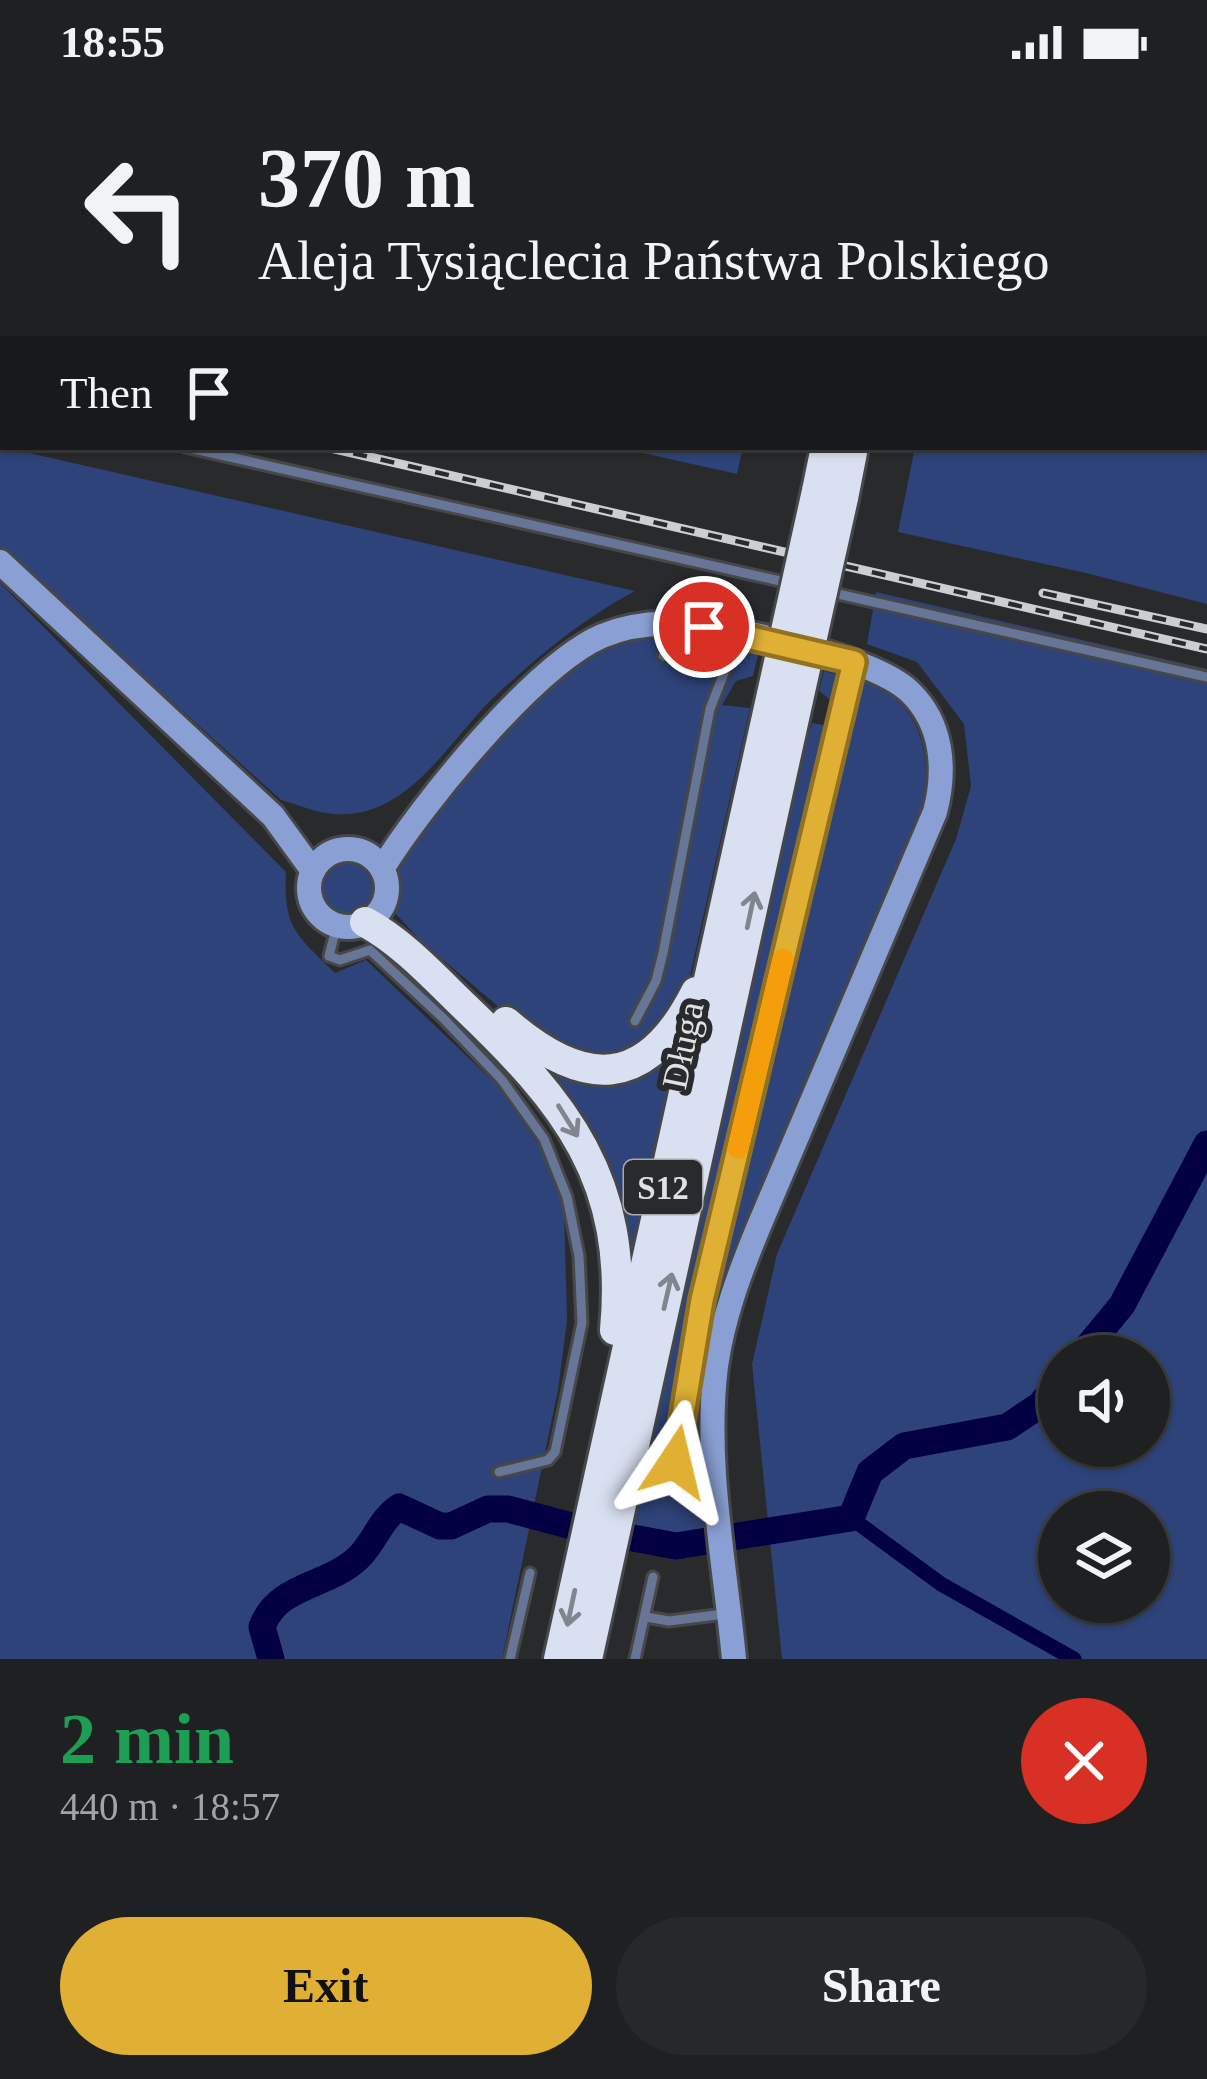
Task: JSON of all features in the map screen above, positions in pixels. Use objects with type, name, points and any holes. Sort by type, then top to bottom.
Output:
[{"type":"highway","name":"Długa","points":[[826,450],[830,495]]},
{"type":"highway","name":"Długa","points":[[606,1507],[830,495],[852,450]]},
{"type":"highway","name":"Długa","points":[[714,954],[785,697]]},
{"type":"highway","points":[[362,917],[394,921],[532,1045],[577,1069],[613,1069],[659,1047],[680,1020],[714,954]]},
{"type":"highway","points":[[362,917],[412,957],[515,1055],[561,1108],[586,1151],[603,1197],[617,1263],[612,1420]]},
{"type":"highway","name":"S12","points":[[586,1659],[612,1420],[714,954]]},
{"type":"highway","name":"S12","points":[[559,1659],[595,1560]]},
{"type":"street","points":[[0,562],[321,862]]},
{"type":"street","points":[[373,860],[530,691],[595,640],[623,629],[659,624],[733,633],[854,662],[894,679],[920,703],[938,742],[941,785],[920,850],[734,1288],[715,1380],[713,1453],[734,1659]]},
{"type":"street","points":[[352,849],[373,860],[387,886],[362,917],[321,916],[310,899],[321,862],[352,849]]},
{"type":"lane","points":[[198,450],[1207,677]]},
{"type":"lane","points":[[635,1021],[656,981],[710,709],[733,633]]},
{"type":"lane","points":[[662,656],[727,662]]},
{"type":"lane","points":[[675,1462],[702,1300],[854,662]]},
{"type":"lane","points":[[362,917],[328,956],[340,960],[370,950],[443,1018],[502,1080],[544,1139],[567,1197],[579,1256],[582,1323],[555,1452],[548,1460],[499,1472]]},
{"type":"lane","points":[[510,1659],[530,1573]]},
{"type":"lane","points":[[635,1659],[653,1576]]},
{"type":"lane","points":[[646,1617],[669,1621],[730,1613]]},
{"type":"shaded area","points":[[0,450],[16,450],[635,591],[578,626],[527,668],[401,794],[353,814],[325,813],[281,800],[0,546]]},
{"type":"shaded area","points":[[629,450],[742,450],[737,474]]},
{"type":"shaded area","points":[[914,450],[1207,450],[1207,604],[898,532]]},
{"type":"shaded area","points":[[0,583],[286,872],[290,919],[311,949],[335,973],[366,960],[496,1084],[541,1148],[564,1207],[567,1320],[558,1390],[502,1659],[0,1659]]},
{"type":"shaded area","points":[[876,592],[1207,669],[1207,1659],[782,1659],[752,1364],[777,1254],[956,839],[971,786],[964,724],[917,662],[867,644]]},
{"type":"shaded area","points":[[662,638],[759,650],[753,676],[736,681],[722,705],[750,708],[689,980],[664,1028],[610,1060],[536,1038],[423,943],[393,911],[390,870],[489,748],[557,682],[608,650]]},
{"type":"shaded area","points":[[824,671],[874,684],[907,711],[925,756],[922,807],[722,1281],[705,1374],[704,1529],[681,1534],[632,1528],[791,798],[812,723],[829,726],[832,701],[819,691]]},
{"type":"shaded area","points":[[347,857],[369,866],[378,888],[369,910],[347,919],[325,910],[316,888],[325,866]]},
{"type":"shaded area","points":[[382,916],[546,1065],[676,1051],[627,1287],[606,1185]]},
{"type":"waterway","points":[[1097,1335],[1122,1305],[1207,1144]]},
{"type":"waterway","points":[[271,1659],[262,1627],[269,1613],[291,1594],[346,1568],[399,1507],[440,1526],[451,1526],[488,1509],[508,1509],[676,1546],[851,1518],[870,1472],[904,1446],[1007,1427],[1038,1406]]},
{"type":"waterway","points":[[851,1518],[941,1584],[1074,1659]]},
{"type":"railway","points":[[339,450],[1207,649]]},
{"type":"railway","points":[[1043,593],[1207,629]]},
{"type":"slow traffic","points":[[738,1148],[783,959]]},
{"type":"route","points":[[675,1462],[702,1300],[854,662],[704,627]]}]
